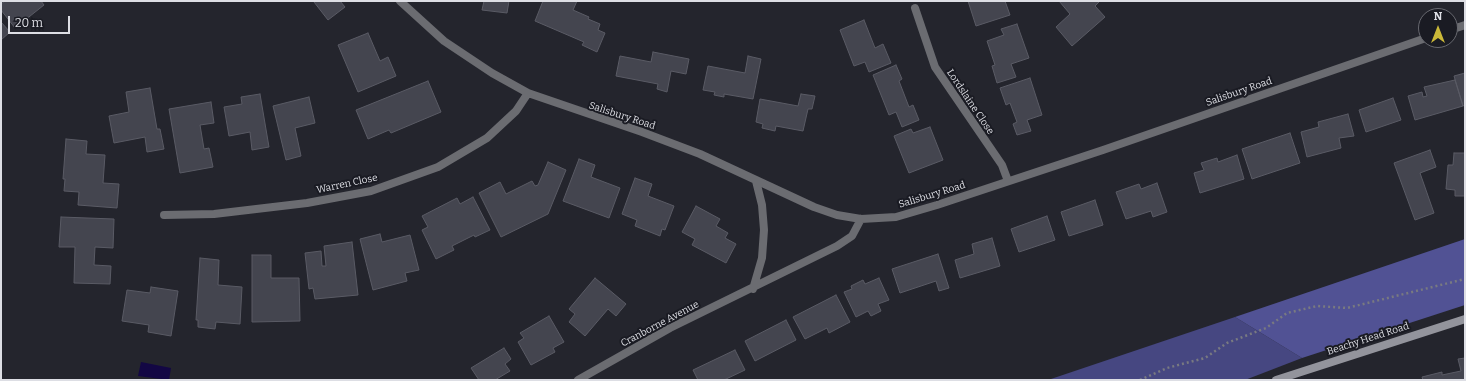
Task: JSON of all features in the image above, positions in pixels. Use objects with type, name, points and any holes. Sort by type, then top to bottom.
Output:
[{"type":"street","name":"Salisbury Road","points":[[400,1],[444,41],[492,73],[528,93],[700,154],[814,207],[837,215],[861,219],[896,217],[1103,150],[1418,41]]},
{"type":"street","name":"Lordslaine Close","points":[[915,8],[935,67],[1002,165],[1008,181]]},
{"type":"street","name":"Warren Close","points":[[164,215],[230,212],[307,203],[371,191],[438,167],[487,138],[516,112],[528,93]]},
{"type":"street","points":[[753,289],[762,258],[764,230],[762,205],[756,181]]},
{"type":"street","name":"Cranborne Avenue","points":[[578,380],[670,328],[753,289],[837,246],[852,236],[861,219]]},
{"type":"street","name":"Beachy Head Road","points":[[1276,380],[1465,319]]},
{"type":"path","points":[[1140,380],[1168,368],[1204,358],[1227,343],[1266,328],[1287,313],[1317,306],[1347,308],[1465,279]]},
{"type":"shaded area","points":[[1465,239],[1465,305],[1302,358],[1235,317]]},
{"type":"shaded area","points":[[1235,317],[1302,358],[1245,380],[1048,380]]},
{"type":"shaded area","points":[[141,362],[171,368],[169,380],[138,376]]},
{"type":"building","points":[[5,1],[41,1],[44,5],[15,28],[1,10],[1,4]]},
{"type":"building","points":[[340,1],[345,7],[328,20],[314,2]]},
{"type":"building","points":[[484,1],[509,1],[507,13],[482,10]]},
{"type":"building","points":[[543,1],[577,1],[573,10],[600,24],[598,30],[605,33],[597,52],[582,45],[584,42],[535,21]]},
{"type":"building","points":[[968,1],[1005,1],[1010,15],[976,26]]},
{"type":"building","points":[[1059,1],[1100,1],[1095,6],[1105,17],[1072,46],[1056,27],[1070,14]]},
{"type":"building","points":[[864,20],[875,48],[883,44],[891,63],[869,72],[865,62],[854,66],[840,30]]},
{"type":"building","points":[[1,22],[10,32],[1,40]]},
{"type":"building","points":[[1017,24],[1029,58],[1011,64],[1016,77],[997,83],[992,66],[995,65],[987,41],[1004,35],[1001,29]]},
{"type":"building","points":[[368,33],[380,61],[388,57],[396,76],[358,92],[338,45]]},
{"type":"building","points":[[653,52],[689,59],[686,74],[671,71],[667,92],[657,89],[658,84],[616,76],[620,56],[651,62]]},
{"type":"building","points":[[748,56],[761,59],[753,99],[724,94],[724,97],[714,95],[715,92],[703,90],[708,66],[745,73]]},
{"type":"building","points":[[896,65],[902,79],[899,81],[909,107],[913,105],[919,120],[902,127],[896,112],[889,115],[873,75]]},
{"type":"building","points":[[1465,73],[1465,105],[1463,106],[1454,76]]},
{"type":"building","points":[[1030,78],[1042,115],[1027,120],[1031,131],[1017,135],[1013,124],[1017,122],[1010,103],[1006,105],[1000,88]]},
{"type":"building","points":[[1455,80],[1463,106],[1415,120],[1408,96],[1422,92],[1423,97],[1427,96],[1424,87]]},
{"type":"building","points":[[428,81],[441,112],[391,133],[389,130],[368,139],[356,110]]},
{"type":"building","points":[[150,88],[157,129],[160,129],[164,149],[147,152],[145,137],[114,143],[109,116],[129,112],[126,92]]},
{"type":"building","points":[[260,94],[269,147],[252,150],[250,132],[229,136],[224,107],[242,104],[241,97]]},
{"type":"building","points":[[801,94],[815,96],[812,109],[808,109],[803,131],[776,126],[775,131],[762,128],[763,124],[756,122],[760,99],[798,106]]},
{"type":"building","points":[[309,97],[315,123],[295,128],[301,156],[286,160],[273,106]]},
{"type":"building","points":[[1393,98],[1401,120],[1366,132],[1359,110]]},
{"type":"building","points":[[211,102],[214,123],[200,125],[204,149],[209,148],[213,167],[180,173],[169,109]]},
{"type":"building","points":[[1348,114],[1354,136],[1339,138],[1341,148],[1307,157],[1301,132],[1319,127],[1318,122]]},
{"type":"building","points":[[930,127],[943,160],[909,173],[894,136],[911,129],[913,133]]},
{"type":"building","points":[[1290,133],[1300,163],[1252,179],[1242,149]]},
{"type":"building","points":[[66,139],[87,141],[86,154],[105,155],[103,183],[119,184],[117,208],[78,205],[79,192],[64,191],[65,179],[63,179]]},
{"type":"building","points":[[1430,150],[1436,167],[1420,173],[1434,213],[1415,220],[1394,163]]},
{"type":"building","points":[[1454,153],[1465,153],[1465,196],[1455,196],[1455,190],[1446,189],[1448,165],[1453,165]]},
{"type":"building","points":[[1237,155],[1244,179],[1200,193],[1194,173],[1204,170],[1201,163],[1217,158],[1218,162]]},
{"type":"building","points":[[579,159],[595,165],[591,177],[620,188],[609,218],[563,201]]},
{"type":"building","points":[[548,162],[566,170],[548,214],[501,237],[479,193],[500,182],[506,194],[532,181],[535,186],[538,185]]},
{"type":"building","points":[[635,178],[652,184],[648,196],[674,206],[665,230],[662,229],[660,236],[635,226],[637,220],[622,214]]},
{"type":"building","points":[[1157,183],[1167,212],[1153,217],[1151,211],[1126,219],[1116,192],[1139,184],[1141,189]]},
{"type":"building","points":[[473,197],[490,230],[475,237],[474,235],[452,246],[454,250],[436,259],[422,230],[428,227],[422,216],[457,198],[460,204]]},
{"type":"building","points":[[1095,200],[1103,225],[1069,236],[1061,212]]},
{"type":"building","points":[[696,206],[720,219],[716,226],[728,233],[725,238],[736,244],[726,263],[692,245],[695,239],[682,232]]},
{"type":"building","points":[[1047,216],[1055,240],[1019,252],[1011,229]]},
{"type":"building","points":[[61,217],[114,219],[113,248],[95,247],[94,265],[111,266],[110,284],[74,283],[75,247],[59,247]]},
{"type":"building","points":[[380,234],[382,242],[410,235],[419,270],[405,273],[407,281],[373,290],[360,239]]},
{"type":"building","points":[[992,238],[1000,266],[960,278],[955,260],[974,254],[972,244]]},
{"type":"building","points":[[352,242],[358,295],[315,299],[313,288],[309,289],[305,253],[321,251],[322,266],[326,266],[324,246]]},
{"type":"building","points":[[938,254],[949,288],[939,291],[936,281],[900,293],[892,269]]},
{"type":"building","points":[[252,255],[271,255],[271,278],[299,278],[300,321],[252,322]]},
{"type":"building","points":[[200,258],[219,260],[218,285],[242,287],[240,324],[216,322],[215,329],[198,327],[198,320],[196,320]]},
{"type":"building","points":[[595,278],[626,304],[616,316],[608,309],[585,336],[569,322],[575,314],[569,309]]},
{"type":"building","points":[[879,278],[889,300],[878,304],[881,311],[871,316],[868,311],[856,317],[844,292],[852,289],[851,286],[863,280],[865,284]]},
{"type":"building","points":[[151,287],[178,291],[171,336],[148,332],[149,325],[122,321],[127,290],[150,293]]},
{"type":"building","points":[[836,295],[850,322],[829,333],[827,328],[805,339],[793,317]]},
{"type":"building","points":[[549,316],[564,342],[553,348],[555,352],[531,365],[518,342],[524,338],[520,333]]},
{"type":"building","points":[[786,320],[796,340],[755,361],[745,341]]},
{"type":"building","points":[[504,348],[511,359],[505,364],[510,371],[495,380],[479,380],[471,368]]},
{"type":"building","points":[[735,350],[745,370],[724,380],[698,380],[693,370]]},
{"type":"building","points":[[1465,358],[1465,380],[1423,380],[1422,377],[1442,372],[1442,375],[1461,371],[1458,359]]}]
